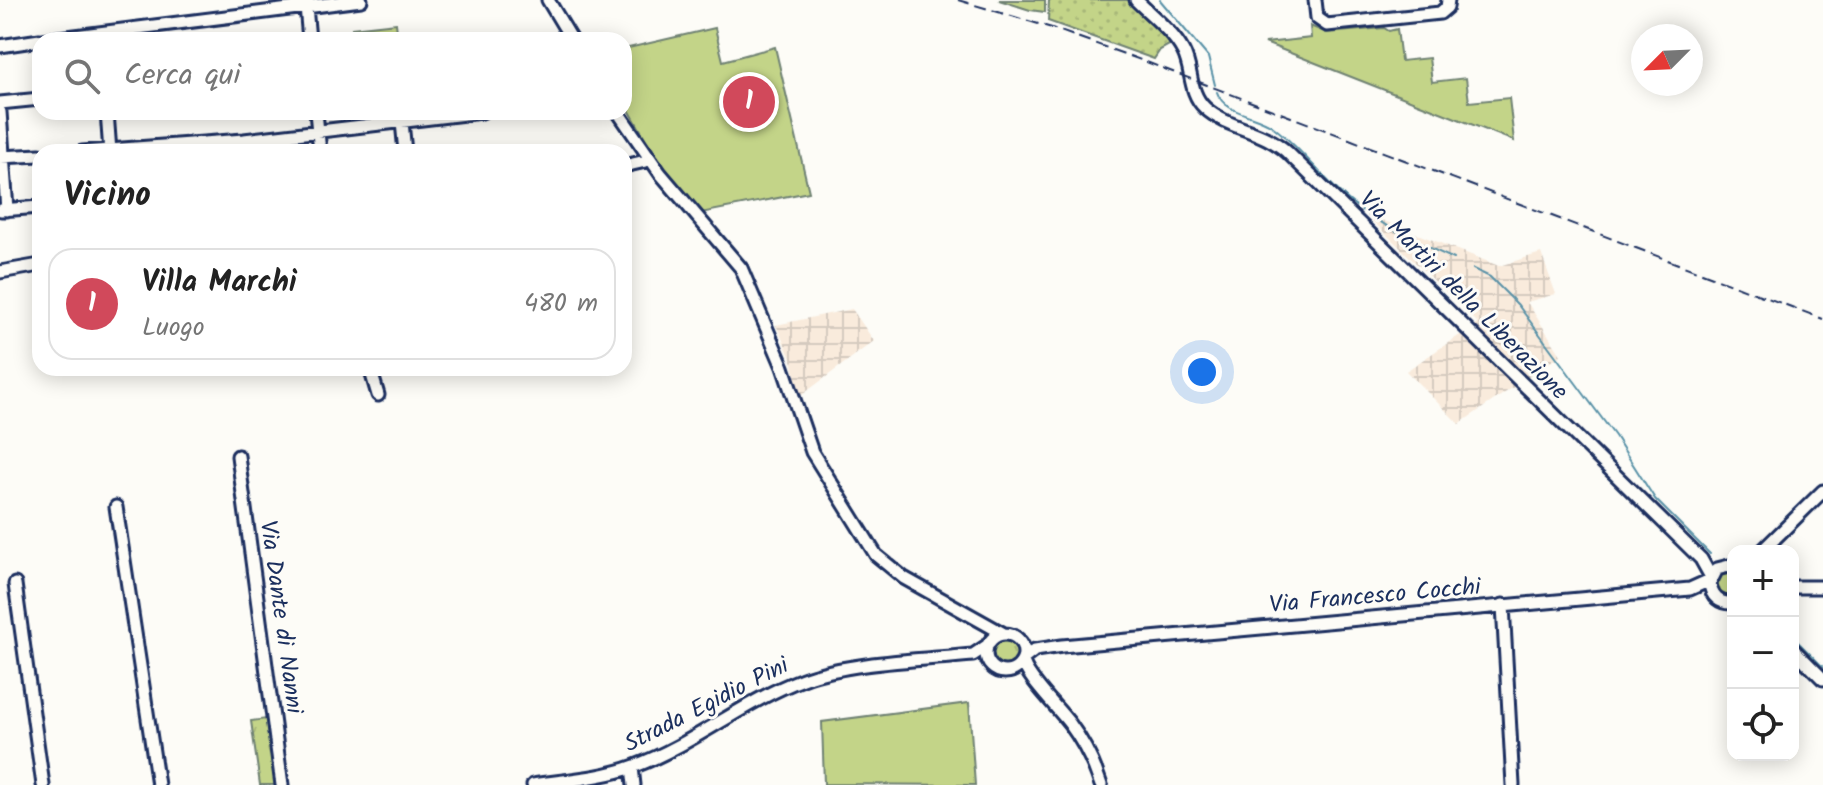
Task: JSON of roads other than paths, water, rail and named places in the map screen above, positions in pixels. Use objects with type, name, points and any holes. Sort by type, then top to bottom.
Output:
[{"type":"street","points":[[127,32],[361,0]]},
{"type":"street","points":[[548,0],[567,32]]},
{"type":"street","name":"Via Martiri della Liberazione","points":[[1136,0],[1166,29],[1182,50],[1189,64],[1198,100],[1211,113],[1268,138],[1287,152],[1701,559],[1711,578],[1711,590],[1727,602]]},
{"type":"street","points":[[1315,0],[1316,15],[1319,21],[1327,25],[1438,13],[1446,9],[1448,0]]},
{"type":"street","points":[[306,6],[308,32]]},
{"type":"street","points":[[0,46],[32,41]]},
{"type":"street","points":[[0,103],[32,100]]},
{"type":"street","points":[[0,112],[4,210],[32,208]]},
{"type":"street","points":[[108,120],[109,144]]},
{"type":"street","points":[[317,120],[319,144]]},
{"type":"street","points":[[183,144],[318,131],[383,120]]},
{"type":"street","points":[[401,120],[404,144]]},
{"type":"street","name":"Via Francesco Cocchi","points":[[623,120],[650,160],[741,268],[783,367],[812,452],[872,550],[898,575],[980,621],[1029,643],[1064,646]]},
{"type":"street","points":[[2,157],[32,155]]},
{"type":"street","points":[[632,164],[650,160]]},
{"type":"street","points":[[0,272],[32,266]]},
{"type":"street","points":[[372,376],[378,395]]},
{"type":"street","name":"Via Dante di Nanni","points":[[238,456],[282,785]]},
{"type":"street","points":[[1768,545],[1823,491]]},
{"type":"street","points":[[116,507],[158,785]]},
{"type":"street","points":[[1701,559],[1715,565],[1727,565]]},
{"type":"street","points":[[1711,578],[1717,569],[1727,566]]},
{"type":"street","name":"Via Francesco Cocchi","points":[[1690,589],[1711,578]]},
{"type":"street","points":[[15,584],[43,785]]},
{"type":"street","points":[[1799,587],[1823,587]]},
{"type":"street","name":"Via Francesco Cocchi","points":[[1023,659],[1033,650],[1064,646],[1690,589],[1727,603]]},
{"type":"street","points":[[1503,605],[1513,785]]},
{"type":"street","points":[[980,621],[988,633],[987,657],[999,669],[1017,667],[1023,659]]},
{"type":"street","points":[[988,644],[997,636],[1010,636],[1023,648],[1024,668],[1079,737],[1101,785]]},
{"type":"street","name":"Strada Egidio Pini","points":[[533,785],[614,773],[632,767],[775,691],[809,677],[844,669],[975,654],[988,644]]},
{"type":"street","points":[[1799,655],[1823,679]]},
{"type":"street","name":"Strada Egidio Pini","points":[[947,658],[979,660],[1032,679]]},
{"type":"street","points":[[632,767],[634,785]]},
{"type":"waterway","points":[[1160,0],[1208,57],[1215,85]]},
{"type":"waterway","points":[[1217,92],[1226,105],[1272,126],[1341,194],[1364,211],[1401,234],[1454,259]]},
{"type":"waterway","points":[[1473,269],[1490,277],[1518,305],[1615,436],[1655,499],[1710,554]]},
{"type":"waterway","points":[[1799,643],[1823,667]]},
{"type":"railway","points":[[958,0],[1052,28],[1149,63],[1823,319]]},
{"type":"place","name":"Villa Marchi","points":[[749,102]]}]
